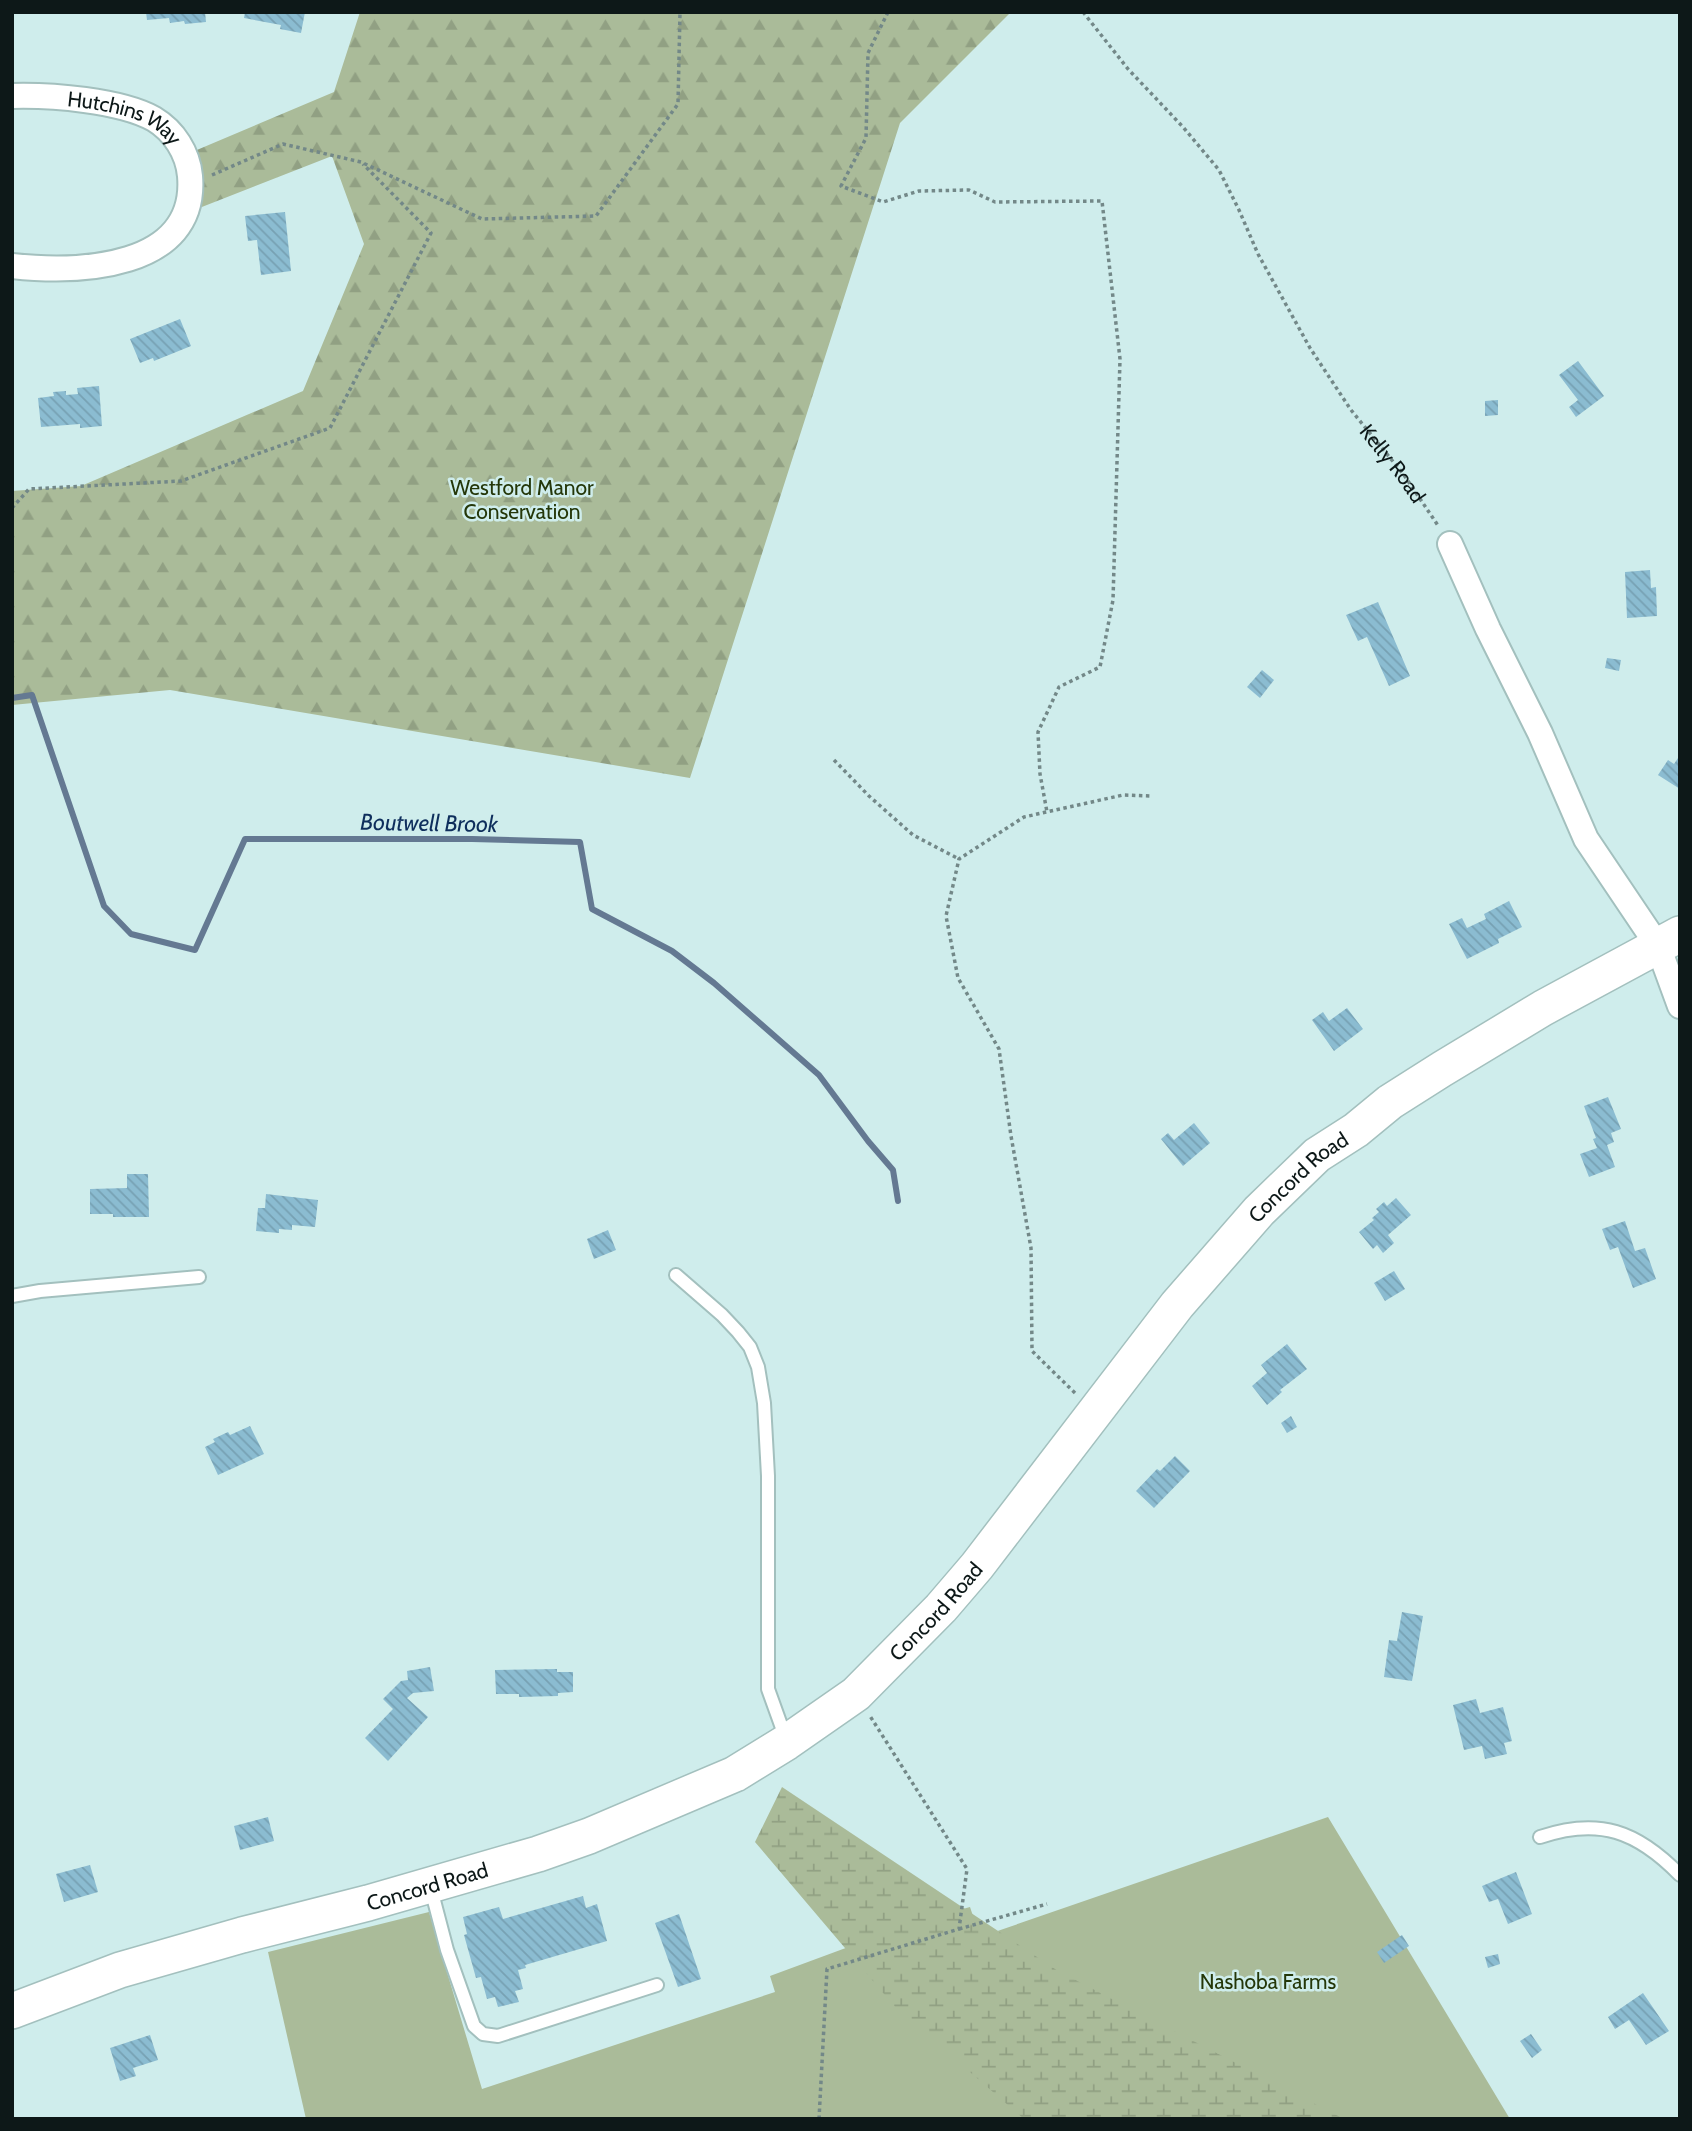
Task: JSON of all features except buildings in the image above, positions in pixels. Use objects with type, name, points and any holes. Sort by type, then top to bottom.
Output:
[{"type":"main road","name":"Concord Road","points":[[12,2011],[120,1970],[538,1854],[589,1836],[735,1774],[787,1742],[856,1694],[941,1608],[977,1566],[1177,1305],[1259,1212],[1317,1156],[1442,1069],[1543,1008],[1669,940]]},
{"type":"street","name":"Hutchins Way","points":[[12,96],[54,96],[106,104],[143,114],[157,121],[178,142],[189,169],[191,184],[189,199],[177,227],[156,248],[142,255],[83,267],[57,269],[12,266]]},
{"type":"street","points":[[1450,544],[1586,839],[1669,940],[1680,1006]]},
{"type":"lane","points":[[676,1275],[738,1332],[750,1347],[758,1367],[764,1404],[768,1476],[768,1689],[787,1742]]},
{"type":"lane","points":[[12,1296],[40,1291],[199,1277]]},
{"type":"lane","points":[[1540,1837],[1564,1828],[1604,1829],[1635,1839],[1662,1857],[1680,1875]]},
{"type":"lane","points":[[430,1885],[447,1950],[469,2013],[474,2026],[483,2035],[498,2036],[657,1985]]},
{"type":"path","points":[[191,184],[283,144],[361,162],[482,219],[596,216],[678,104],[680,12]]},
{"type":"path","points":[[888,12],[868,53],[866,138],[841,186],[883,202],[919,191],[969,190],[995,202],[1102,201],[1121,359],[1113,600],[1100,667],[1059,687],[1038,732],[1040,774],[1047,812]]},
{"type":"path","name":"Kelly Road","points":[[1083,12],[1128,69],[1219,170],[1258,254],[1310,348],[1351,410],[1404,475],[1450,544]]},
{"type":"path","points":[[12,508],[29,489],[181,481],[330,428],[431,233],[361,162]]},
{"type":"path","points":[[834,760],[913,835],[959,859]]},
{"type":"path","points":[[1077,1395],[1032,1351],[1031,1248],[999,1049],[958,978],[946,916],[959,859],[1024,817],[1123,795],[1151,796]]},
{"type":"path","points":[[1072,1403],[1082,1385]]},
{"type":"path","points":[[856,1694],[967,1869],[959,1929]]},
{"type":"path","points":[[819,2119],[828,1969],[1047,1903]]},
{"type":"green space","name":"Westford Manor Conservation","points":[[360,12],[1011,12],[900,123],[690,778],[170,690],[12,705],[12,491],[81,486],[303,391],[364,244],[332,156],[184,214],[185,155],[334,92]]},
{"type":"green space","points":[[782,1787],[1058,1971],[1344,2119],[1024,2119],[895,2007],[755,1842]]},
{"type":"green space","name":"Nashoba Farms","points":[[1328,1817],[1510,2119],[306,2119],[268,1952],[429,1912],[482,2089],[775,1992],[770,1976],[916,1922],[970,1907],[980,1937]]},
{"type":"waterway","name":"Boutwell Brook","points":[[12,698],[32,695],[104,906],[131,934],[195,950],[245,839],[580,842],[592,909],[672,951],[714,983],[819,1075],[893,1170],[898,1201]]}]
